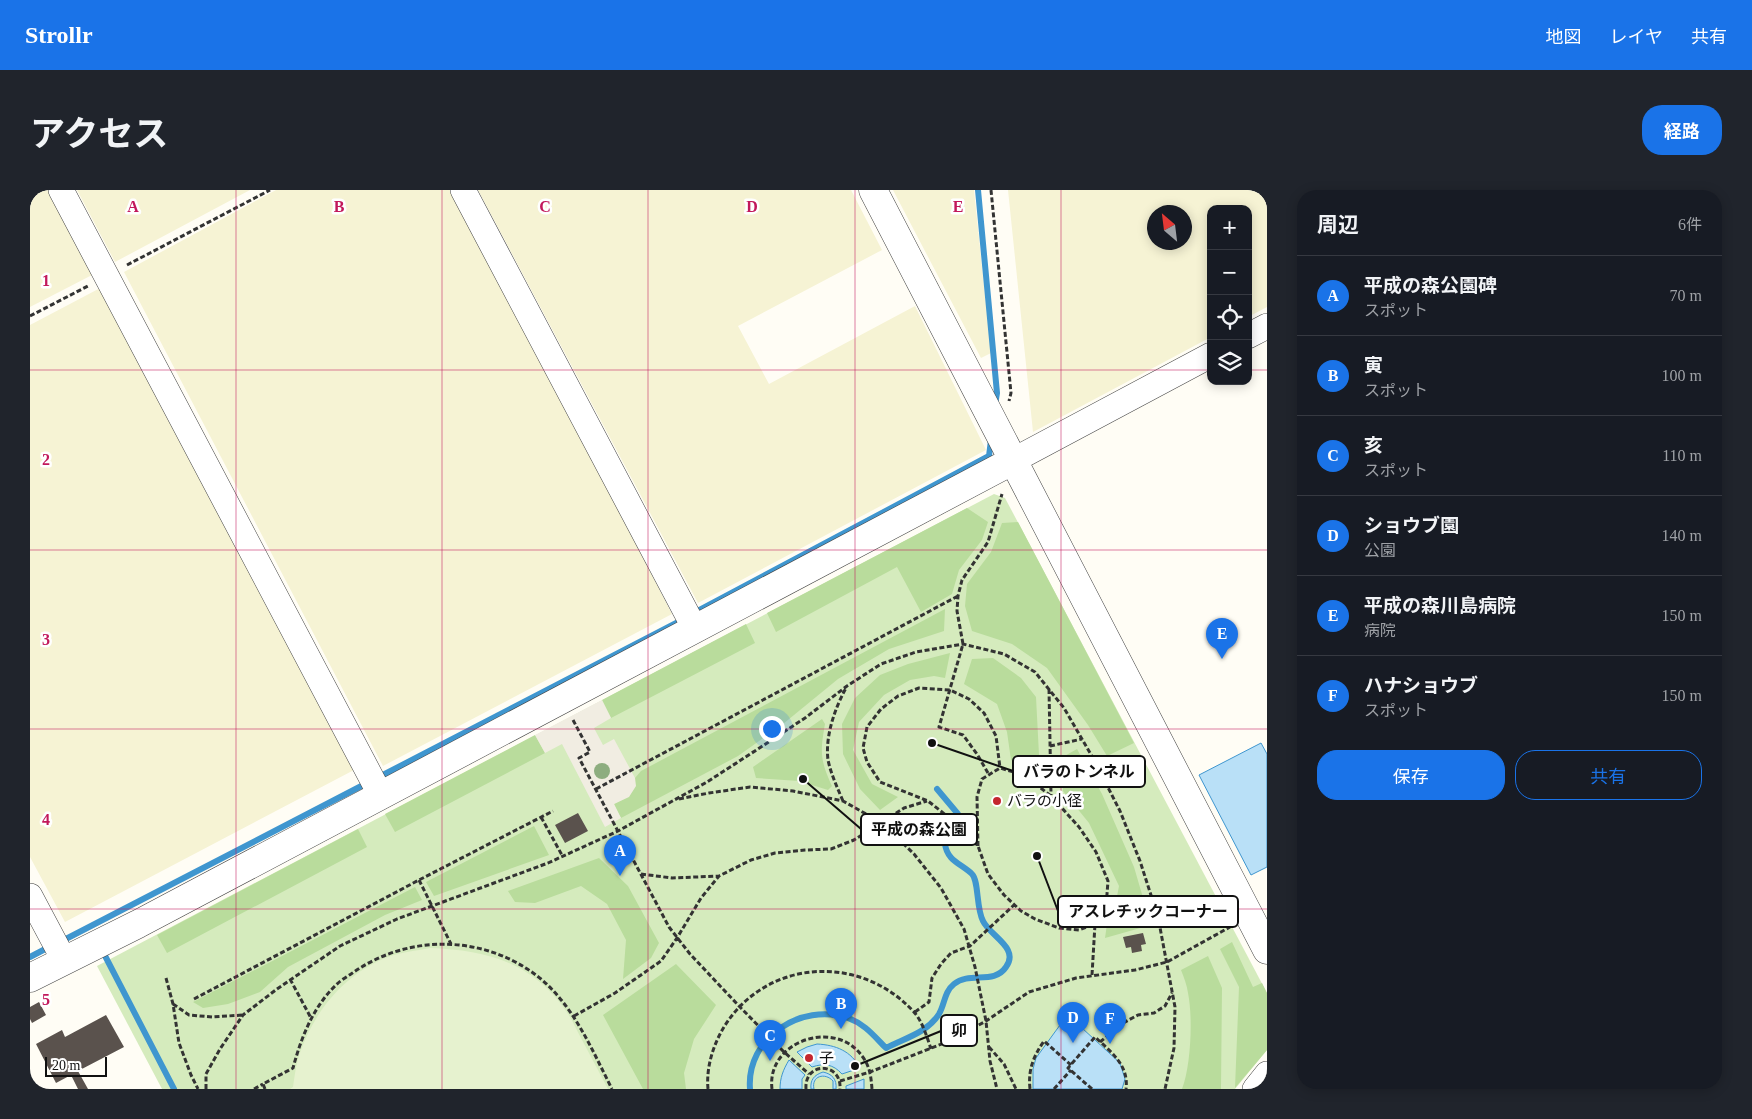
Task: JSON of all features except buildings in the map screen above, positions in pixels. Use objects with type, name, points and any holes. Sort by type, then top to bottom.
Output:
[{"type":"street","points":[[60,190],[381,796]]},
{"type":"street","points":[[463,190],[695,629]]},
{"type":"street","points":[[873,190],[1267,950]]},
{"type":"street","points":[[1252,334],[1267,326]]},
{"type":"street","points":[[30,978],[138,924],[1207,358]]},
{"type":"street","points":[[30,896],[64,960]]},
{"type":"street","points":[[1255,1089],[1267,1074]]},
{"type":"path","points":[[30,316],[270,190]]},
{"type":"path","points":[[990,414],[1008,404],[1011,393],[991,190]]},
{"type":"path","points":[[988,773],[977,754],[963,736],[939,727],[963,644],[957,611],[962,580],[988,542],[1002,493]]},
{"type":"path","points":[[596,789],[958,596]]},
{"type":"path","points":[[206,1089],[206,1074],[243,1015],[340,946],[396,919],[563,857],[618,831],[707,782],[805,718],[847,686],[882,664],[916,652],[963,644],[1004,654],[1035,672],[1064,708],[1120,811],[1140,861],[1158,917],[1175,1007],[1174,1048],[1165,1089]]},
{"type":"path","points":[[843,801],[828,758],[833,720],[839,700],[847,686]]},
{"type":"path","points":[[978,846],[948,816],[928,801],[880,782],[866,762],[863,748],[867,727],[880,709],[898,696],[919,688],[950,690],[969,700],[984,713],[996,736],[1000,768]]},
{"type":"path","points":[[1049,689],[1052,796]]},
{"type":"path","points":[[571,716],[590,752],[579,758],[668,927],[690,954],[739,1006],[784,1052],[809,1074]]},
{"type":"path","points":[[1050,746],[1082,739]]},
{"type":"path","points":[[1092,975],[1095,924],[1106,907],[1108,881],[1096,852],[1079,827],[1052,796],[1024,775],[1000,768],[988,773],[982,779],[977,797],[978,846],[988,874],[1014,905],[1035,919],[1059,928],[1079,930],[1095,924]]},
{"type":"path","points":[[674,800],[750,787],[793,790],[843,801],[882,823],[914,854],[941,888],[964,929],[975,967],[986,1021],[990,1061],[997,1089]]},
{"type":"path","points":[[640,874],[672,878],[719,876],[751,860],[775,853],[831,850],[854,840],[904,808],[928,801]]},
{"type":"path","points":[[194,999],[418,880],[553,811]]},
{"type":"path","points":[[541,817],[563,857]]},
{"type":"path","points":[[574,1016],[615,993],[662,961],[701,898],[719,876]]},
{"type":"path","points":[[418,880],[451,944]]},
{"type":"path","points":[[915,1012],[928,1002],[932,978],[951,953],[970,946],[1014,905]]},
{"type":"path","points":[[840,1081],[870,1072],[952,1040],[986,1021],[1029,992],[1076,978],[1135,970],[1167,962],[1216,935],[1252,920]]},
{"type":"path","points":[[254,1089],[293,1068],[299,1046],[312,1019],[336,984],[367,962],[403,948],[451,944],[479,948],[502,956],[540,978],[561,998],[574,1016],[612,1089]]},
{"type":"path","points":[[708,1089],[710,1063],[719,1036],[739,1006],[756,992],[774,981],[810,971],[827,970],[848,974],[870,981],[890,991],[915,1012],[931,1049]]},
{"type":"path","points":[[166,978],[180,1043],[198,1089]]},
{"type":"path","points":[[290,980],[312,1019]]},
{"type":"path","points":[[1100,1042],[1123,1023],[1138,1015],[1154,1013],[1165,1006],[1172,993]]},
{"type":"path","points":[[173,1004],[189,1015],[212,1017],[243,1015]]},
{"type":"path","points":[[772,1089],[775,1067],[784,1052],[798,1041],[815,1036],[833,1037],[849,1044],[862,1056],[870,1072],[872,1089]]},
{"type":"path","points":[[1092,1089],[1068,1068],[1095,1038],[1118,1058],[1125,1072],[1126,1089]]},
{"type":"path","points":[[1030,1089],[1031,1063],[1044,1041],[1071,1065]]},
{"type":"path","points":[[989,1046],[1004,1064],[1016,1089]]},
{"type":"path","points":[[806,1089],[806,1081],[809,1074],[814,1070],[826,1068],[837,1075],[840,1081],[840,1089]]},
{"type":"path","points":[[1054,1089],[1071,1070]]},
{"type":"path","points":[[263,1084],[265,1089]]},
{"type":"shaded area","points":[[30,190],[49,190],[94,274],[30,307]]},
{"type":"shaded area","points":[[77,190],[250,190],[115,262]]},
{"type":"shaded area","points":[[276,190],[453,190],[672,614],[383,766],[124,272]]},
{"type":"shaded area","points":[[478,190],[851,190],[882,250],[738,326],[769,384],[915,306],[986,450],[698,603]]},
{"type":"shaded area","points":[[893,190],[974,190],[991,353],[981,358]]},
{"type":"shaded area","points":[[1008,190],[1267,190],[1267,307],[1252,315],[1252,205],[1207,205],[1207,339],[1033,432]]},
{"type":"shaded area","points":[[104,286],[354,770],[65,922],[30,857],[30,325]]},
{"type":"shaded area","points":[[602,700],[611,718],[594,728],[603,745],[614,739],[635,778],[636,786],[629,797],[614,804],[621,818],[605,827],[562,744],[545,753],[535,735]]},
{"type":"green space","points":[[994,494],[1005,498],[1267,993],[1267,1050],[1235,1089],[162,1089],[97,966]]},
{"type":"green space","points":[[967,508],[988,522],[982,540],[959,570],[952,594],[921,612],[897,567],[776,632],[767,613]]},
{"type":"green space","points":[[1018,522],[1134,743],[1107,756],[1088,725],[1047,668],[1012,644],[972,631],[965,606],[967,584],[991,552],[1002,523]]},
{"type":"green space","points":[[945,609],[944,631],[889,649],[838,679],[783,724],[738,756],[621,818],[614,804],[632,791],[635,778],[641,771]]},
{"type":"green space","points":[[746,624],[755,643],[611,718],[602,700]]},
{"type":"green space","points":[[950,653],[945,678],[934,676],[910,680],[884,695],[859,722],[853,750],[872,784],[898,797],[880,810],[860,789],[843,754],[842,724],[855,698],[880,675],[908,664]]},
{"type":"green space","points":[[993,658],[1021,678],[1036,697],[1040,774],[1011,760],[1007,732],[997,704],[964,684],[972,659]]},
{"type":"green space","points":[[822,719],[825,724],[822,756],[832,786],[828,790],[799,781],[756,778],[753,767]]},
{"type":"green space","points":[[535,735],[545,753],[395,832],[385,814]]},
{"type":"green space","points":[[1077,749],[1102,794],[1134,867],[1151,925],[1105,938],[1107,924],[1113,917],[1119,886],[1089,823],[1063,791],[1061,758]]},
{"type":"green space","points":[[534,826],[549,855],[434,896],[426,882]]},
{"type":"green space","points":[[358,829],[367,847],[167,953],[157,935]]},
{"type":"green space","points":[[599,858],[628,886],[659,943],[651,958],[623,979],[626,940],[607,904],[581,886],[535,903],[515,902],[508,891]]},
{"type":"green space","points":[[415,887],[422,900],[385,915],[288,967],[260,992],[228,1004],[203,1008],[193,1002]]},
{"type":"green space","points":[[1232,942],[1253,987],[1262,983],[1267,993],[1267,1050],[1235,1088],[1239,987],[1220,949]]},
{"type":"green space","points":[[430,948],[451,949],[489,956],[523,970],[538,981],[553,994],[568,1014],[608,1089],[290,1089],[293,1087],[298,1059],[307,1035],[315,1020],[334,994],[373,964],[393,955]]},
{"type":"green space","points":[[1208,956],[1222,988],[1221,1089],[1182,1089],[1189,1055],[1191,1028],[1188,990],[1181,970]]},
{"type":"green space","points":[[676,964],[716,1005],[694,1039],[684,1073],[686,1089],[643,1089],[603,1015]]},
{"type":"water","points":[[1261,743],[1267,754],[1267,867],[1251,875],[1199,775]]},
{"type":"water","points":[[1060,1025],[1082,1028],[1120,1063],[1125,1079],[1122,1089],[1033,1089],[1033,1069],[1036,1058]]},
{"type":"water","points":[[817,1044],[842,1050],[852,1057],[860,1068],[842,1074],[828,1065],[812,1067],[797,1052]]},
{"type":"water","points":[[789,1060],[805,1075],[802,1079],[802,1089],[780,1089],[782,1074]]},
{"type":"water","points":[[823,1072],[833,1078],[836,1082],[836,1089],[833,1089],[833,1081],[830,1078],[823,1076],[817,1078],[814,1089],[811,1089],[813,1078]]},
{"type":"water","points":[[864,1079],[864,1089],[846,1089],[846,1086]]},
{"type":"waterway","points":[[978,190],[997,393],[995,405]]},
{"type":"waterway","points":[[692,614],[989,456],[991,440]]},
{"type":"waterway","points":[[377,778],[684,619]]},
{"type":"waterway","points":[[60,942],[369,782]]},
{"type":"waterway","points":[[750,1089],[751,1071],[757,1054],[767,1040],[780,1028],[795,1020],[812,1015],[830,1014],[848,1018],[864,1027],[886,1048],[915,1034],[934,1021],[941,1010],[946,994],[954,984],[967,978],[995,975],[1006,967],[1009,960],[1007,948],[983,921],[979,909],[974,877],[956,862],[946,850],[946,835],[958,814],[937,789]]},
{"type":"waterway","points":[[30,957],[51,946]]},
{"type":"waterway","points":[[102,950],[174,1089]]},
{"type":"place","name":"平成の森川島病院","points":[[1222,659]]},
{"type":"place","name":"バラのトンネル","points":[[932,743]]},
{"type":"place","name":"平成の森公園","points":[[803,779]]},
{"type":"place","name":"バラの小径","points":[[997,801]]},
{"type":"place","name":"アスレチックコーナー","points":[[1037,856]]},
{"type":"place","name":"平成の森公園碑","points":[[620,876]]},
{"type":"place","name":"寅","points":[[841,1029]]},
{"type":"place","name":"ショウブ園","points":[[1073,1043]]},
{"type":"place","name":"ハナショウブ","points":[[1110,1044]]},
{"type":"place","name":"子","points":[[809,1058]]},
{"type":"place","name":"亥","points":[[770,1061]]},
{"type":"place","name":"卯","points":[[855,1066]]}]
